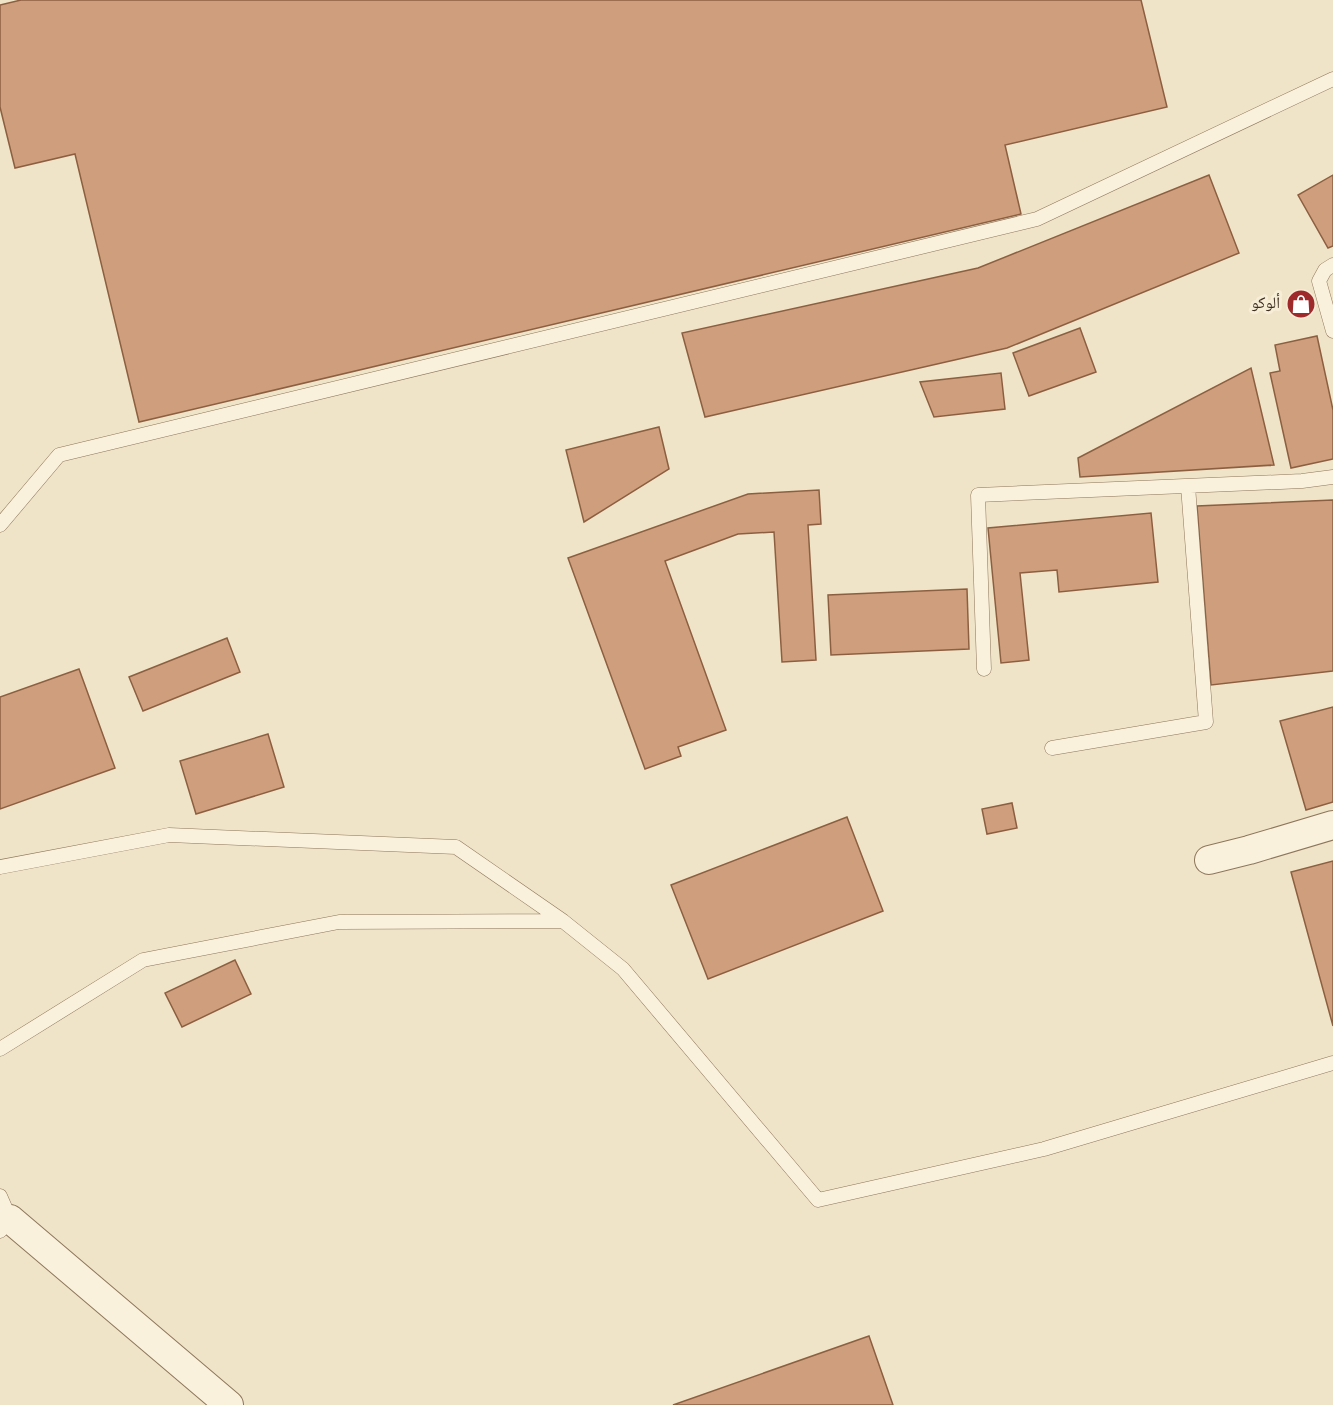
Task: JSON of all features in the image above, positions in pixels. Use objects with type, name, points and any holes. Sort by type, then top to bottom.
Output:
[{"type":"street","points":[[1209,860],[1333,825]]},
{"type":"street","points":[[3,1215],[229,1405]]},
{"type":"lane","points":[[0,525],[59,455],[1037,219],[1333,79]]},
{"type":"lane","points":[[1333,265],[1325,270],[1318,281],[1333,331]]},
{"type":"lane","points":[[984,669],[978,495],[1302,481],[1333,477]]},
{"type":"lane","points":[[1052,748],[1206,722],[1188,486]]},
{"type":"lane","points":[[0,867],[169,835],[456,847],[563,921],[623,969],[818,1200],[1044,1149],[1333,1062]]},
{"type":"lane","points":[[0,1049],[143,960],[339,922],[563,921]]},
{"type":"building","points":[[21,0],[1141,0],[1167,107],[1005,145],[1021,214],[139,422],[75,154],[15,168],[0,107],[0,5]]},
{"type":"building","points":[[1209,175],[1239,253],[1007,348],[705,417],[682,333],[978,268]]},
{"type":"building","points":[[1333,175],[1333,246],[1328,248],[1298,195]]},
{"type":"building","points":[[1080,328],[1096,372],[1029,396],[1013,353]]},
{"type":"building","points":[[1317,336],[1333,410],[1333,459],[1291,468],[1270,373],[1280,371],[1275,345]]},
{"type":"building","points":[[1251,368],[1274,465],[1080,477],[1078,458]]},
{"type":"building","points":[[1001,373],[1005,409],[934,417],[920,382]]},
{"type":"building","points":[[659,427],[669,469],[584,522],[566,450]]},
{"type":"building","points":[[819,490],[821,524],[808,525],[816,660],[782,662],[774,532],[738,534],[665,561],[726,730],[678,747],[681,756],[645,769],[568,558],[748,494]]},
{"type":"building","points":[[1333,500],[1333,671],[1211,685],[1197,506]]},
{"type":"building","points":[[1151,513],[1158,582],[1059,592],[1057,570],[1020,573],[1029,660],[1001,663],[988,528]]},
{"type":"building","points":[[967,589],[969,649],[831,655],[828,595]]},
{"type":"building","points":[[227,638],[240,672],[143,711],[129,677]]},
{"type":"building","points":[[79,669],[115,768],[0,809],[0,697]]},
{"type":"building","points":[[1333,707],[1333,802],[1306,810],[1280,721]]},
{"type":"building","points":[[268,734],[284,787],[196,814],[180,761]]},
{"type":"building","points":[[1012,803],[1017,828],[987,834],[982,809]]},
{"type":"building","points":[[847,817],[883,911],[708,979],[671,885]]},
{"type":"building","points":[[1333,861],[1333,1026],[1291,872]]},
{"type":"building","points":[[235,960],[251,994],[182,1027],[165,993]]},
{"type":"building","points":[[869,1336],[893,1405],[673,1405]]},
{"type":"place","name":"ألوكو","points":[[1301,304]]}]
